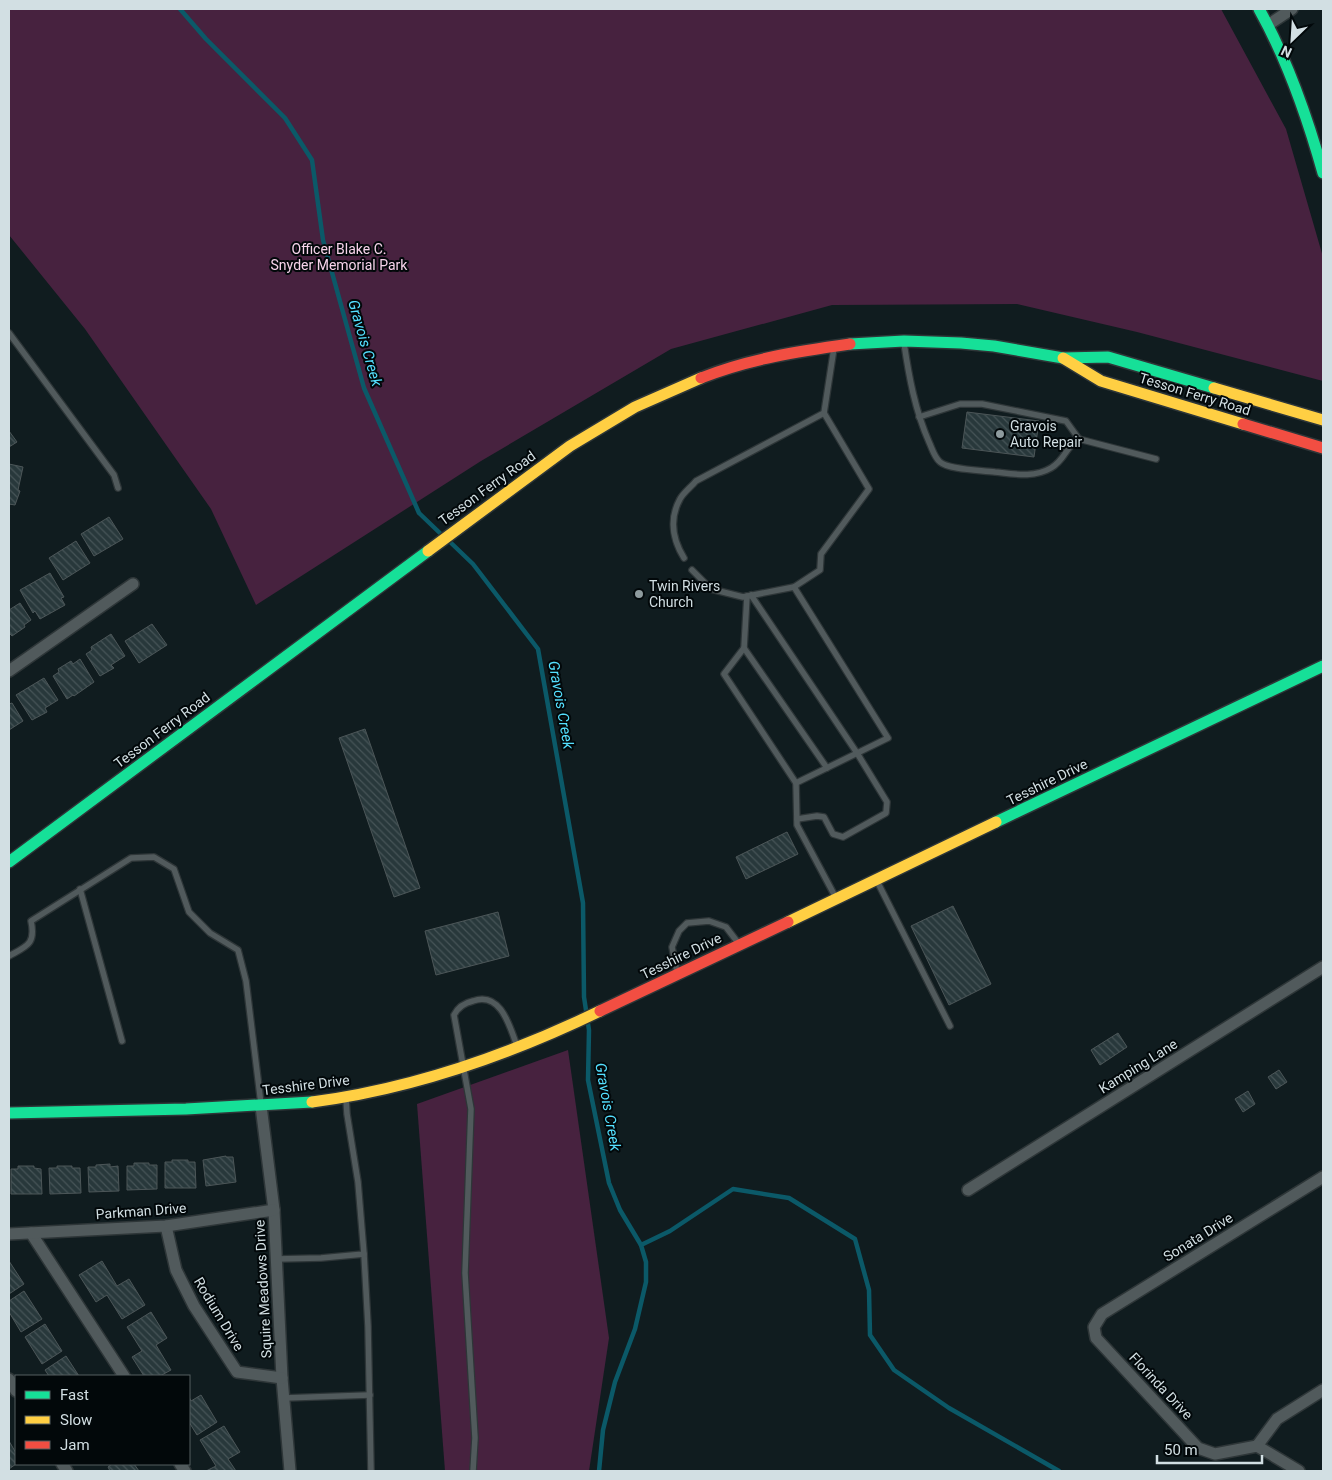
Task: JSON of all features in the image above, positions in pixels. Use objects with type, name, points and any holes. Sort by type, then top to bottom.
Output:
[{"type":"main road","points":[[1259,9],[1280,48],[1300,96],[1323,173]]},
{"type":"main road","name":"Tesson Ferry Road","points":[[9,862],[294,652],[522,480],[604,424],[635,407],[704,377],[748,363],[798,351],[834,346],[904,341],[953,342],[994,346],[1063,358],[1108,357],[1323,420]]},
{"type":"main road","name":"Tesson Ferry Road","points":[[1063,358],[1101,381],[1323,448]]},
{"type":"main road","name":"Tesshire Drive","points":[[9,1114],[261,1106],[313,1102],[428,1079],[464,1068],[518,1048],[623,1001],[1323,666]]},
{"type":"street","points":[[1268,25],[1292,9]]},
{"type":"street","points":[[9,671],[132,584]]},
{"type":"street","name":"Kamping Lane","points":[[968,1190],[1323,968]]},
{"type":"street","name":"Squire Meadows Drive","points":[[261,1106],[274,1210],[282,1378],[290,1471]]},
{"type":"street","name":"Sonata Drive","points":[[1094,1328],[1102,1314],[1323,1177]]},
{"type":"street","name":"Parkman Drive","points":[[9,1234],[166,1226],[274,1210]]},
{"type":"street","name":"Rodium Drive","points":[[166,1226],[176,1270],[194,1306],[237,1372],[282,1378]]},
{"type":"street","points":[[31,1233],[123,1375]]},
{"type":"street","name":"Florinda Drive","points":[[1094,1328],[1096,1338],[1198,1448],[1215,1454],[1257,1446]]},
{"type":"street","points":[[1299,1471],[1257,1446],[1277,1420],[1323,1390]]},
{"type":"lane","points":[[9,333],[114,474],[118,488]]},
{"type":"lane","points":[[904,341],[912,394],[919,417],[940,463],[954,467],[1036,474],[1051,468],[1063,458],[1070,444],[1079,438]]},
{"type":"lane","points":[[692,570],[712,589],[747,596],[794,587],[820,570],[821,554],[869,488],[824,413],[834,346]]},
{"type":"lane","points":[[919,417],[960,404],[982,404],[1066,421],[1079,438],[1156,459]]},
{"type":"lane","points":[[684,558],[676,544],[673,521],[680,499],[696,481],[824,413]]},
{"type":"lane","points":[[794,587],[888,738],[796,783]]},
{"type":"lane","points":[[747,596],[744,648],[724,674],[796,783],[797,825],[836,898]]},
{"type":"lane","points":[[747,596],[857,753],[888,802],[886,813],[843,837],[833,834],[824,818],[817,816],[797,819]]},
{"type":"lane","points":[[744,648],[827,768]]},
{"type":"lane","points":[[9,956],[28,945],[34,932],[31,921],[131,858],[154,858],[174,869],[189,912],[210,933],[238,950],[246,981],[261,1106]]},
{"type":"lane","points":[[876,880],[950,1026]]},
{"type":"lane","points":[[80,889],[122,1041]]},
{"type":"lane","points":[[677,974],[672,948],[679,931],[687,923],[708,921],[726,928],[739,944]]},
{"type":"lane","points":[[473,1471],[475,1438],[465,1273],[471,1109],[454,1015],[457,1009],[475,1000],[487,999],[500,1009],[507,1018],[518,1048]]},
{"type":"lane","points":[[346,1096],[358,1182],[364,1254],[368,1326],[371,1471]]},
{"type":"lane","points":[[276,1258],[321,1258],[364,1254]]},
{"type":"lane","points":[[284,1398],[370,1396]]},
{"type":"green space","name":"Officer Blake C. Snyder Memorial Park","points":[[9,9],[1221,9],[1286,129],[1323,257],[1323,381],[1137,332],[1017,304],[832,305],[671,349],[481,461],[256,605],[211,509],[85,329],[9,235]]},
{"type":"green space","points":[[568,1050],[609,1338],[589,1471],[445,1471],[417,1104]]},
{"type":"building","name":"Gravois Auto Repair","points":[[967,412],[1039,421],[1034,457],[962,448]]},
{"type":"building","points":[[9,431],[17,442],[9,447]]},
{"type":"building","points":[[9,464],[23,467],[18,490],[20,491],[15,505],[9,504]]},
{"type":"building","points":[[109,517],[123,539],[94,556],[81,534]]},
{"type":"building","points":[[76,541],[90,563],[63,580],[49,558]]},
{"type":"building","points":[[50,573],[64,597],[61,598],[65,605],[40,619],[35,611],[33,613],[20,590]]},
{"type":"building","points":[[20,603],[31,620],[12,636],[9,635],[9,610]]},
{"type":"building","points":[[152,624],[167,645],[139,663],[125,641]]},
{"type":"building","points":[[111,634],[125,656],[111,665],[114,668],[100,676],[86,654],[92,650],[91,647]]},
{"type":"building","points":[[80,659],[94,682],[67,699],[53,676],[59,672],[58,669],[71,661],[73,664]]},
{"type":"building","points":[[44,678],[58,700],[45,708],[47,712],[32,720],[16,695]]},
{"type":"building","points":[[12,703],[23,721],[9,730],[9,704]]},
{"type":"building","points":[[365,729],[420,888],[394,897],[339,738]]},
{"type":"building","points":[[787,832],[798,854],[746,879],[736,857]]},
{"type":"building","points":[[953,906],[991,984],[949,1005],[911,926]]},
{"type":"building","points":[[498,912],[509,956],[436,975],[425,931]]},
{"type":"building","points":[[1118,1033],[1127,1047],[1100,1065],[1091,1050]]},
{"type":"building","points":[[1279,1070],[1287,1082],[1276,1089],[1268,1077]]},
{"type":"building","points":[[1248,1091],[1255,1104],[1243,1112],[1235,1099]]},
{"type":"building","points":[[226,1156],[233,1157],[236,1182],[206,1186],[203,1160]]},
{"type":"building","points":[[172,1160],[195,1162],[196,1188],[165,1188],[165,1162],[172,1162]]},
{"type":"building","points":[[134,1163],[157,1165],[157,1189],[127,1190],[127,1166],[134,1166]]},
{"type":"building","points":[[110,1164],[110,1167],[118,1166],[119,1191],[89,1192],[88,1167]]},
{"type":"building","points":[[18,1166],[34,1166],[34,1168],[41,1169],[42,1194],[11,1194],[11,1169],[18,1169]]},
{"type":"building","points":[[57,1166],[80,1168],[81,1193],[50,1194],[49,1168],[57,1168]]},
{"type":"building","points":[[9,1261],[24,1284],[9,1294]]},
{"type":"building","points":[[102,1261],[117,1286],[129,1279],[145,1305],[122,1319],[107,1295],[96,1302],[79,1275]]},
{"type":"building","points":[[24,1291],[42,1319],[21,1332],[9,1312],[9,1301]]},
{"type":"building","points":[[151,1312],[167,1338],[156,1345],[171,1370],[162,1375],[143,1375],[132,1357],[142,1351],[127,1327]]},
{"type":"building","points":[[45,1324],[62,1351],[42,1364],[25,1337]]},
{"type":"building","points":[[66,1356],[78,1375],[48,1375],[45,1370]]},
{"type":"building","points":[[201,1395],[217,1422],[197,1435],[190,1424],[190,1399],[191,1401]]},
{"type":"building","points":[[224,1426],[240,1452],[228,1459],[236,1471],[206,1471],[216,1466],[200,1440]]},
{"type":"building","points":[[9,1441],[15,1451],[15,1465],[9,1469]]},
{"type":"building","points":[[111,1465],[135,1465],[139,1471],[110,1471],[108,1467]]},
{"type":"waterway","name":"Gravois Creek","points":[[180,9],[206,39],[285,118],[312,160],[323,240],[364,388],[419,513],[443,536]]},
{"type":"waterway","name":"Gravois Creek","points":[[449,541],[473,564],[538,649],[583,903],[584,997],[589,1030],[588,1080],[609,1183],[620,1210],[641,1245],[646,1262],[646,1282],[635,1329],[615,1382],[603,1430],[599,1471]]},
{"type":"waterway","points":[[641,1245],[670,1231],[733,1189],[789,1198],[855,1239],[869,1290],[870,1335],[894,1370],[949,1408],[1059,1471]]},
{"type":"traffic: fast","points":[[1259,9],[1296,89],[1323,173]]},
{"type":"traffic: fast","points":[[850,344],[904,341],[961,343],[994,346],[1063,358],[1108,357],[1214,388]]},
{"type":"traffic: fast","points":[[9,862],[428,551]]},
{"type":"traffic: fast","points":[[996,822],[1323,666]]},
{"type":"traffic: fast","points":[[9,1113],[186,1109],[312,1102]]},
{"type":"traffic: slow","points":[[1063,358],[1101,381],[1243,424]]},
{"type":"traffic: slow","points":[[428,551],[570,446],[635,407],[701,378]]},
{"type":"traffic: slow","points":[[1214,388],[1323,420]]},
{"type":"traffic: slow","points":[[788,922],[996,822]]},
{"type":"traffic: slow","points":[[312,1102],[387,1088],[460,1068],[531,1042],[600,1011]]},
{"type":"traffic: jam","points":[[701,378],[756,361],[850,344]]},
{"type":"traffic: jam","points":[[1243,424],[1323,448]]},
{"type":"traffic: jam","points":[[600,1011],[788,922]]},
{"type":"place","name":"Gravois Auto Repair","points":[[1000,434]]},
{"type":"place","name":"Twin Rivers Church","points":[[639,594]]}]
